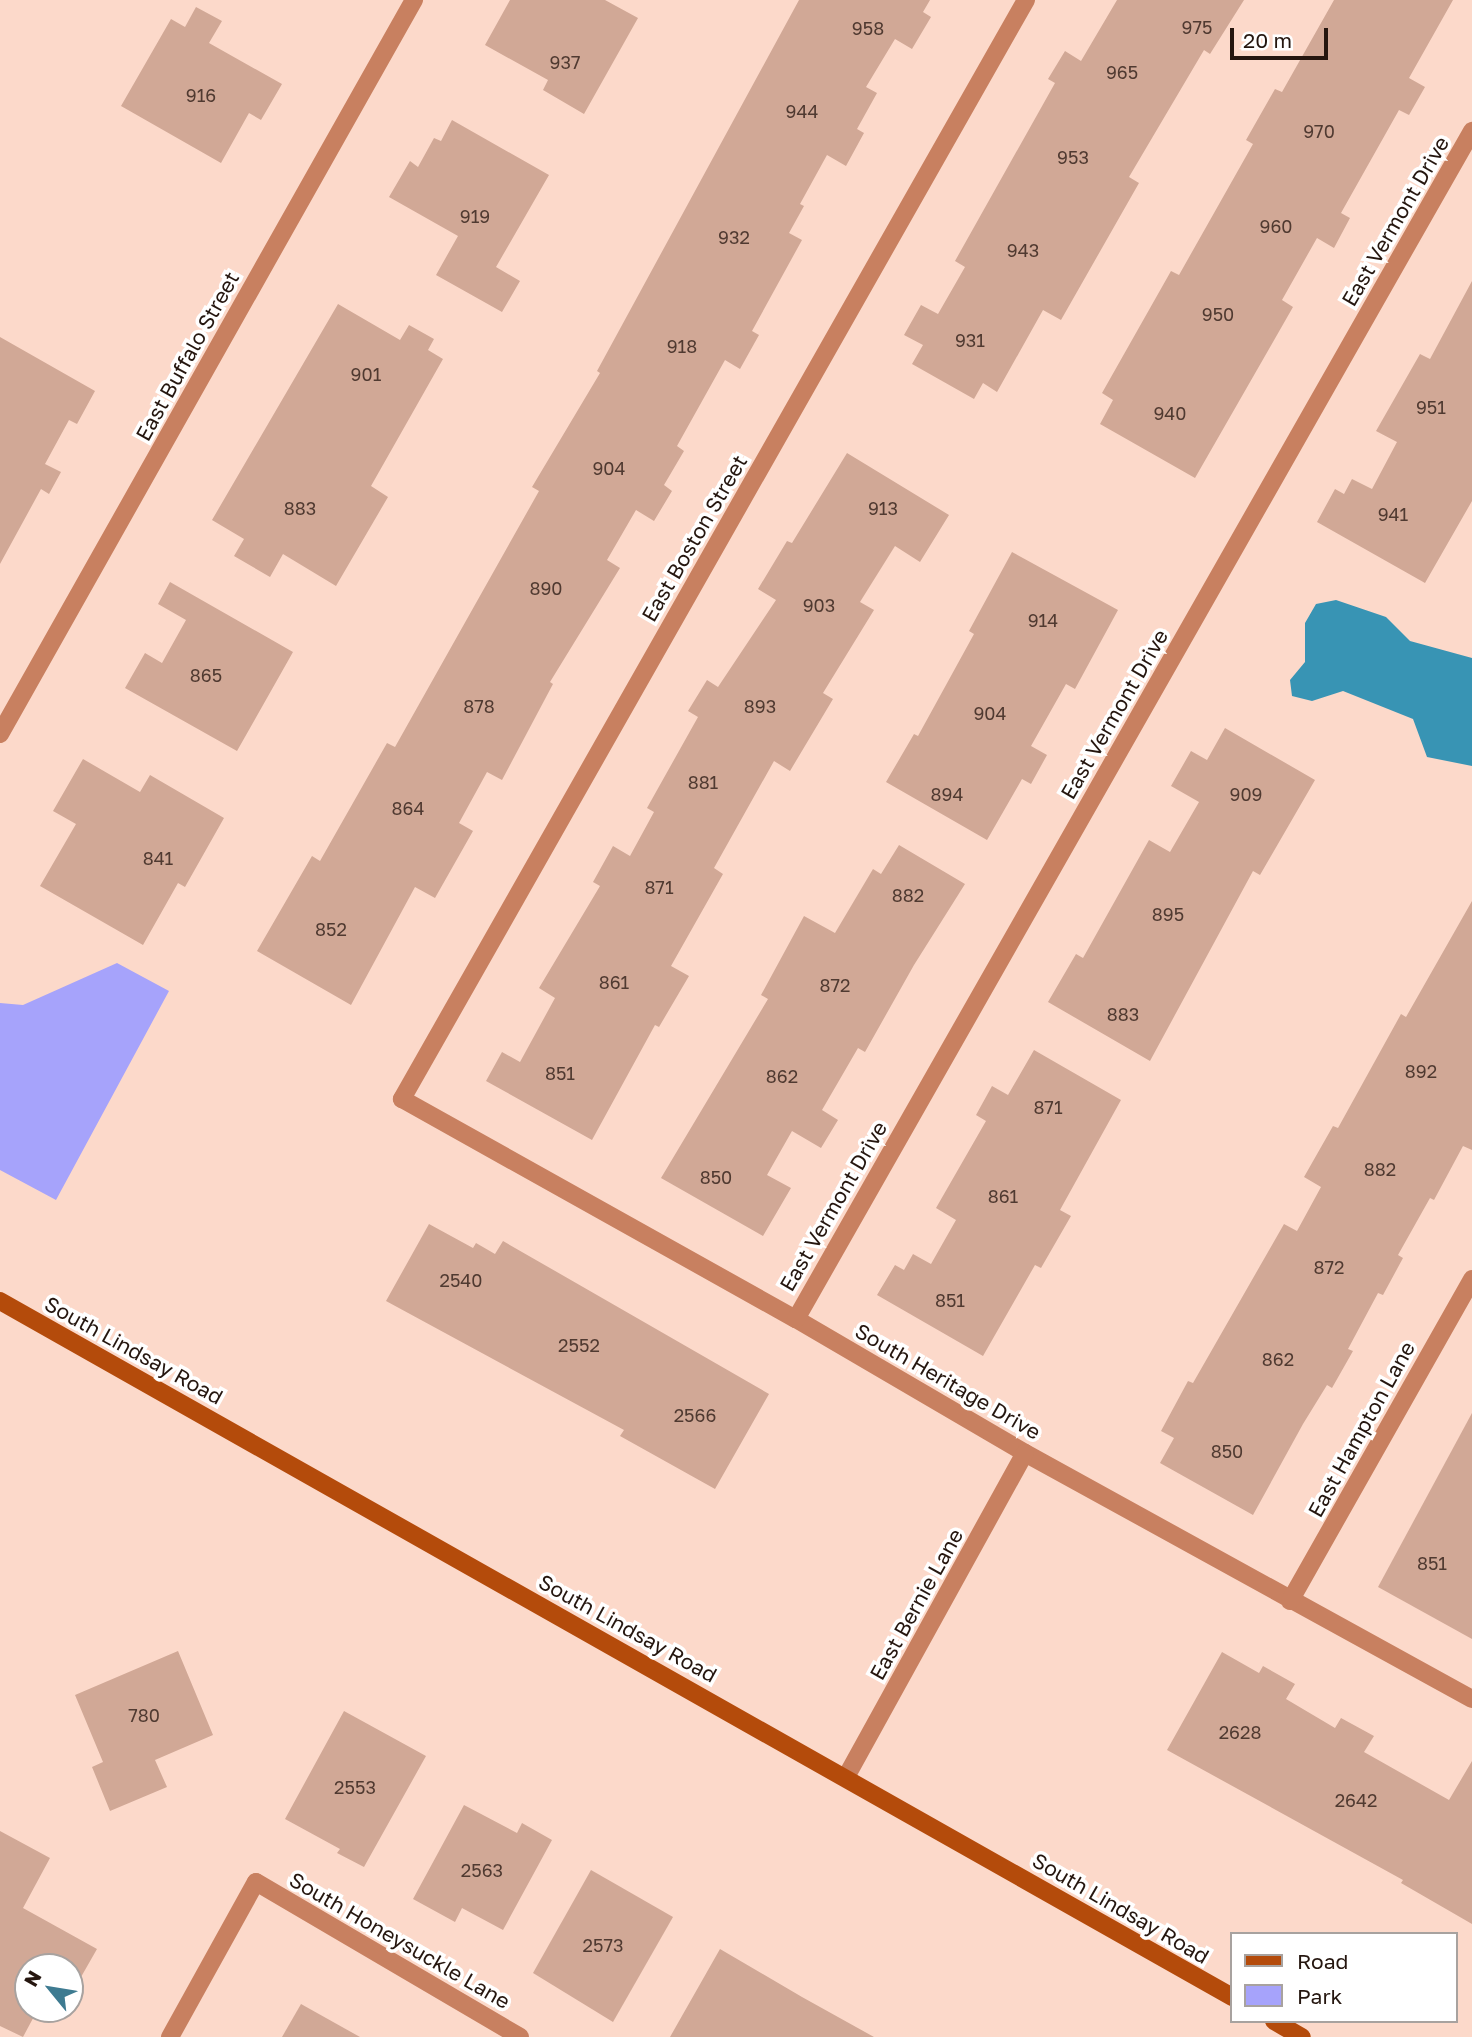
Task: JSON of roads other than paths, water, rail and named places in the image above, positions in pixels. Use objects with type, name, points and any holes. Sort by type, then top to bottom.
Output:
[{"type":"main road","name":"South Lindsay Road","points":[[0,1301],[1230,1996]]},
{"type":"main road","points":[[1278,2023],[1302,2037]]},
{"type":"street","name":"East Buffalo Street","points":[[0,734],[414,0]]},
{"type":"street","name":"East Boston Street","points":[[402,1099],[1026,0]]},
{"type":"street","name":"East Vermont Drive","points":[[796,1319],[1472,131]]},
{"type":"street","name":"South Heritage Drive","points":[[402,1099],[796,1319],[1290,1601],[1472,1699]]},
{"type":"street","name":"East Hampton Lane","points":[[1290,1601],[1472,1279]]},
{"type":"street","name":"East Bernie Lane","points":[[846,1777],[1026,1452]]},
{"type":"street","name":"South Honeysuckle Lane","points":[[170,2037],[256,1882],[520,2037]]},
{"type":"water","points":[[1336,600],[1386,617],[1410,641],[1472,658],[1472,766],[1427,757],[1413,719],[1343,691],[1312,701],[1292,696],[1290,680],[1305,662],[1305,623],[1316,604]]}]
